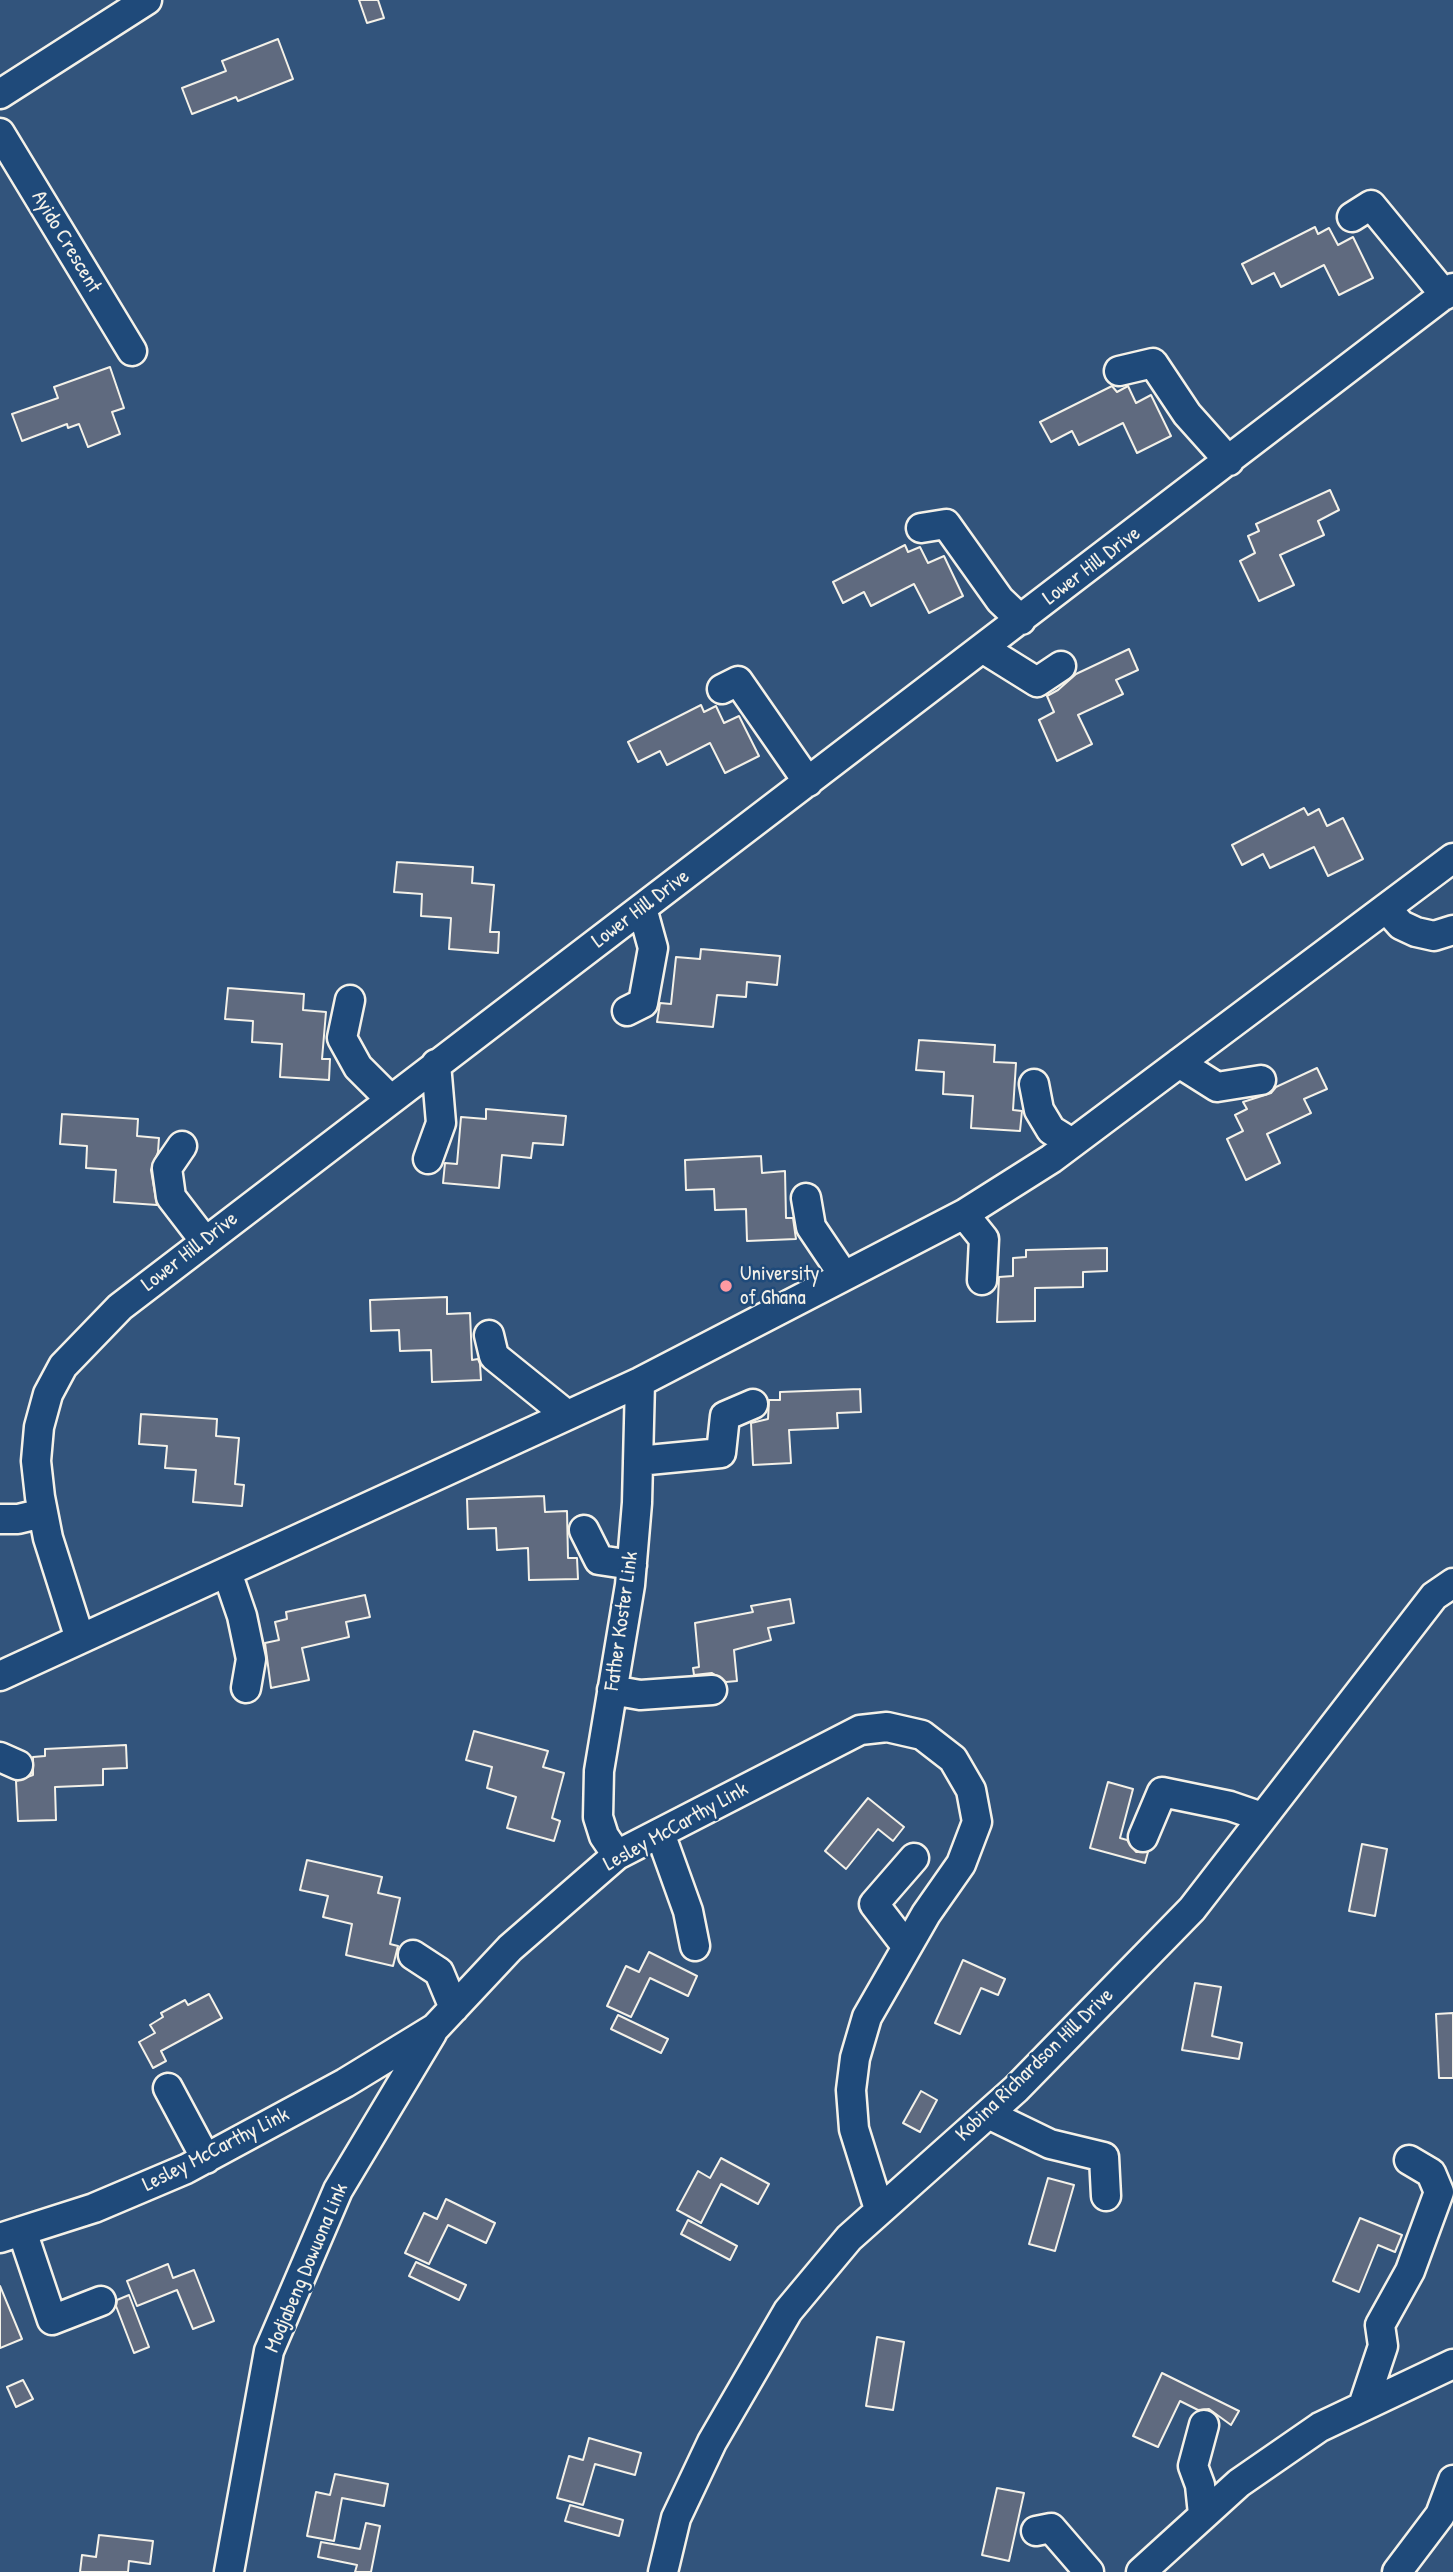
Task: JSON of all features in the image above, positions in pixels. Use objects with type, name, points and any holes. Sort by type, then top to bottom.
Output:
[{"type":"street","points":[[0,94],[147,0]]},
{"type":"street","name":"Ayido Crescent","points":[[0,133],[132,351]]},
{"type":"street","points":[[1352,217],[1371,205],[1449,291]]},
{"type":"street","name":"Lower Hill Drive","points":[[80,1639],[43,1513],[36,1461],[39,1427],[48,1394],[63,1366],[120,1307],[204,1240],[1021,621],[1449,291]]},
{"type":"street","points":[[1119,371],[1153,363],[1187,414],[1229,461]]},
{"type":"street","points":[[921,528],[946,524],[1000,600],[1021,621]]},
{"type":"street","points":[[984,649],[1037,682],[1061,666]]},
{"type":"street","points":[[722,689],[738,681],[808,782]]},
{"type":"street","points":[[0,1676],[640,1382],[964,1214],[1072,1143],[1453,858]]},
{"type":"street","points":[[627,1011],[643,1003],[653,948],[642,908]]},
{"type":"street","points":[[1386,908],[1401,925],[1416,932],[1434,936],[1453,930]]},
{"type":"street","points":[[351,1000],[342,1038],[358,1067],[390,1099]]},
{"type":"street","points":[[1179,1063],[1217,1087],[1261,1080]]},
{"type":"street","points":[[428,1159],[441,1123],[436,1064]]},
{"type":"street","points":[[1034,1084],[1039,1110],[1051,1130],[1072,1143]]},
{"type":"street","points":[[182,1146],[167,1168],[171,1197],[204,1240]]},
{"type":"street","points":[[806,1198],[811,1227],[844,1276]]},
{"type":"street","points":[[964,1214],[984,1238],[982,1280]]},
{"type":"street","points":[[489,1335],[494,1356],[567,1415]]},
{"type":"street","name":"Father Koster Link","points":[[617,1855],[604,1836],[598,1817],[599,1771],[632,1565],[640,1382]]},
{"type":"street","points":[[638,1461],[721,1453],[725,1416],[752,1404]]},
{"type":"street","points":[[0,1519],[18,1519],[43,1513]]},
{"type":"street","points":[[584,1530],[599,1560],[632,1565]]},
{"type":"street","points":[[227,1572],[242,1616],[251,1659],[246,1688]]},
{"type":"street","name":"Kobina Richardson Hill Drive","points":[[663,2572],[676,2518],[712,2442],[788,2311],[849,2238],[1016,2090],[1192,1909],[1434,1596],[1453,1583]]},
{"type":"street","points":[[612,1690],[640,1695],[712,1690]]},
{"type":"street","name":"Lesley McCarthy Link","points":[[11,2235],[94,2208],[206,2159],[345,2083],[445,2018],[510,1948],[617,1855],[860,1730],[887,1727],[922,1735],[953,1759],[971,1790],[977,1822],[961,1864],[907,1947],[867,2017],[855,2057],[850,2090],[854,2129],[879,2209]]},
{"type":"street","points":[[1143,1837],[1162,1792],[1262,1816]]},
{"type":"street","points":[[660,1833],[688,1911],[695,1946]]},
{"type":"street","points":[[907,1947],[874,1904],[914,1858]]},
{"type":"street","points":[[413,1955],[439,1972],[445,2018]]},
{"type":"street","name":"Modjabeng Dowuona Link","points":[[229,2572],[269,2351],[338,2190],[445,2018]]},
{"type":"street","points":[[169,2088],[206,2159]]},
{"type":"street","points":[[988,2114],[1050,2144],[1104,2157],[1106,2196]]},
{"type":"street","points":[[1363,2406],[1383,2346],[1380,2325],[1410,2271],[1438,2192],[1431,2173],[1409,2160]]},
{"type":"street","points":[[11,2235],[52,2320],[102,2301]]},
{"type":"street","points":[[1140,2572],[1239,2483],[1310,2434],[1363,2406],[1451,2371]]},
{"type":"street","points":[[1203,2514],[1200,2485],[1193,2466],[1204,2425]]},
{"type":"street","points":[[1397,2572],[1440,2515],[1453,2480]]},
{"type":"street","points":[[1036,2531],[1051,2528],[1089,2572]]},
{"type":"shaded area","name":"University of Ghana","points":[[0,0],[1453,0],[1453,2572],[0,2572]]},
{"type":"building","points":[[359,0],[378,0],[384,18],[367,23]]},
{"type":"building","points":[[278,39],[293,79],[238,101],[236,97],[192,114],[182,88],[226,71],[222,61]]},
{"type":"building","points":[[1315,227],[1318,234],[1329,228],[1338,245],[1353,237],[1373,278],[1339,295],[1324,265],[1281,287],[1274,273],[1252,284],[1242,264]]},
{"type":"building","points":[[110,367],[124,408],[112,412],[120,434],[88,447],[79,424],[68,428],[67,424],[22,441],[12,414],[58,398],[54,387]]},
{"type":"building","points":[[1112,386],[1117,392],[1128,386],[1136,403],[1151,395],[1171,436],[1137,453],[1123,423],[1079,445],[1072,431],[1051,442],[1040,422]]},
{"type":"building","points":[[1330,490],[1339,510],[1318,521],[1324,535],[1280,555],[1294,585],[1259,601],[1240,561],[1255,553],[1248,536],[1259,531],[1256,524]]},
{"type":"building","points":[[905,545],[908,552],[920,547],[928,563],[944,556],[963,596],[929,613],[914,584],[871,606],[864,592],[843,603],[833,582]]},
{"type":"building","points":[[1129,649],[1138,670],[1116,680],[1123,694],[1078,715],[1092,744],[1057,761],[1039,720],[1054,712],[1047,696],[1076,674]]},
{"type":"building","points":[[701,705],[704,712],[716,706],[724,723],[739,716],[759,756],[725,773],[710,743],[667,765],[660,751],[638,762],[628,742]]},
{"type":"building","points":[[1304,808],[1308,815],[1319,809],[1327,826],[1343,818],[1363,859],[1328,876],[1314,847],[1270,868],[1263,854],[1242,865],[1232,845]]},
{"type":"building","points":[[397,862],[473,867],[472,883],[494,885],[490,932],[499,932],[498,953],[449,949],[451,918],[421,916],[422,894],[394,892]]},
{"type":"building","points":[[701,949],[780,956],[777,985],[747,982],[746,997],[717,995],[713,1027],[657,1022],[660,1003],[671,1004],[676,957],[700,959]]},
{"type":"building","points":[[228,988],[304,994],[303,1010],[326,1012],[322,1059],[330,1059],[329,1080],[280,1077],[282,1044],[252,1042],[253,1021],[225,1019]]},
{"type":"building","points":[[919,1040],[995,1045],[994,1062],[1016,1063],[1013,1110],[1022,1111],[1020,1131],[971,1128],[973,1096],[943,1094],[944,1072],[916,1070]]},
{"type":"building","points":[[1317,1068],[1327,1089],[1304,1099],[1311,1113],[1267,1134],[1280,1163],[1246,1180],[1227,1139],[1243,1131],[1235,1115],[1247,1109],[1243,1102],[1271,1093],[1276,1087]]},
{"type":"building","points":[[486,1109],[566,1116],[563,1145],[533,1143],[531,1158],[502,1155],[499,1188],[443,1183],[445,1163],[457,1164],[461,1117],[486,1119]]},
{"type":"building","points":[[62,1114],[138,1119],[137,1136],[159,1138],[158,1152],[151,1170],[157,1205],[114,1202],[116,1170],[86,1168],[87,1146],[60,1144]]},
{"type":"building","points":[[761,1156],[762,1173],[785,1171],[786,1218],[793,1218],[796,1239],[747,1241],[746,1209],[715,1210],[714,1189],[686,1190],[685,1160]]},
{"type":"building","points":[[1107,1248],[1107,1271],[1083,1272],[1083,1287],[1035,1288],[1035,1321],[997,1322],[999,1277],[1013,1276],[1013,1258],[1026,1257],[1026,1250]]},
{"type":"building","points":[[447,1297],[447,1314],[470,1313],[472,1360],[478,1359],[481,1380],[432,1382],[431,1350],[400,1351],[399,1330],[371,1331],[370,1300]]},
{"type":"building","points":[[860,1389],[861,1412],[837,1413],[838,1428],[789,1430],[791,1463],[753,1465],[751,1423],[768,1419],[769,1400],[780,1400],[780,1392]]},
{"type":"building","points":[[141,1414],[217,1419],[216,1436],[239,1438],[235,1484],[244,1485],[242,1506],[193,1502],[196,1470],[165,1468],[167,1446],[139,1444]]},
{"type":"building","points":[[544,1496],[545,1512],[567,1511],[568,1558],[577,1558],[578,1579],[529,1580],[528,1548],[497,1550],[496,1528],[468,1529],[467,1499]]},
{"type":"building","points":[[365,1595],[370,1617],[346,1622],[349,1637],[302,1648],[309,1680],[271,1688],[265,1643],[279,1640],[275,1622],[287,1619],[286,1612]]},
{"type":"building","points":[[790,1599],[794,1623],[768,1628],[771,1640],[734,1650],[737,1681],[726,1682],[712,1673],[694,1675],[693,1668],[699,1667],[695,1623],[753,1612],[751,1606]]},
{"type":"building","points":[[474,1731],[548,1751],[543,1767],[564,1773],[552,1818],[560,1821],[554,1841],[507,1828],[516,1797],[487,1788],[492,1767],[466,1760]]},
{"type":"building","points":[[126,1745],[127,1768],[103,1769],[103,1785],[55,1787],[56,1820],[18,1821],[16,1781],[33,1775],[33,1757],[45,1756],[45,1749]]},
{"type":"building","points":[[1108,1782],[1133,1789],[1120,1838],[1127,1840],[1136,1852],[1148,1852],[1145,1863],[1090,1848]]},
{"type":"building","points":[[868,1798],[904,1827],[893,1841],[878,1829],[846,1869],[825,1851]]},
{"type":"building","points":[[1362,1844],[1387,1849],[1375,1916],[1349,1911]]},
{"type":"building","points":[[307,1860],[382,1877],[378,1893],[400,1898],[390,1944],[398,1946],[393,1966],[346,1955],[352,1924],[323,1917],[328,1896],[300,1890]]},
{"type":"building","points":[[649,1952],[697,1976],[688,1996],[650,1978],[631,2017],[607,2006],[626,1966],[639,1972]]},
{"type":"building","points":[[963,1960],[1005,1979],[998,1995],[981,1988],[960,2034],[935,2023]]},
{"type":"building","points":[[1195,1983],[1221,1987],[1212,2036],[1242,2043],[1239,2059],[1182,2050]]},
{"type":"building","points":[[209,1994],[222,2018],[161,2051],[166,2061],[153,2068],[139,2042],[155,2033],[150,2025],[163,2017],[161,2013],[185,2000],[188,2005]]},
{"type":"building","points":[[1453,2013],[1453,2078],[1439,2078],[1436,2014]]},
{"type":"building","points":[[618,2015],[668,2039],[661,2053],[611,2029]]},
{"type":"building","points":[[921,2091],[937,2100],[920,2132],[903,2123]]},
{"type":"building","points":[[721,2158],[769,2184],[758,2204],[721,2184],[701,2223],[677,2210],[698,2171],[710,2178]]},
{"type":"building","points":[[1048,2178],[1074,2185],[1055,2251],[1029,2244]]},
{"type":"building","points":[[446,2199],[495,2223],[486,2243],[448,2225],[429,2264],[405,2253],[424,2213],[437,2219]]},
{"type":"building","points":[[1360,2218],[1402,2235],[1395,2252],[1378,2245],[1359,2292],[1333,2281]]},
{"type":"building","points":[[688,2220],[737,2246],[730,2260],[681,2234]]},
{"type":"building","points":[[416,2262],[466,2285],[459,2300],[409,2276]]},
{"type":"building","points":[[168,2264],[173,2278],[194,2270],[214,2321],[193,2329],[177,2290],[137,2306],[127,2281]]},
{"type":"building","points":[[0,2286],[22,2339],[0,2348]]},
{"type":"building","points":[[129,2295],[149,2347],[134,2353],[116,2306],[117,2300]]},
{"type":"building","points":[[877,2337],[904,2342],[893,2410],[866,2406]]},
{"type":"building","points":[[1162,2373],[1239,2411],[1231,2425],[1209,2409],[1198,2410],[1180,2401],[1158,2447],[1133,2436]]},
{"type":"building","points":[[23,2380],[33,2399],[16,2407],[7,2387]]},
{"type":"building","points":[[589,2438],[641,2453],[635,2475],[595,2464],[583,2505],[557,2498],[569,2456],[583,2460]]},
{"type":"building","points":[[335,2474],[388,2484],[384,2506],[342,2498],[334,2541],[307,2536],[316,2492],[330,2495]]},
{"type":"building","points":[[997,2488],[1024,2493],[1009,2561],[982,2555]]},
{"type":"building","points":[[570,2505],[623,2520],[619,2536],[565,2521]]},
{"type":"building","points":[[366,2523],[380,2526],[371,2572],[355,2572],[357,2565],[318,2557],[321,2542],[360,2549]]},
{"type":"building","points":[[99,2535],[153,2541],[150,2564],[129,2561],[128,2572],[80,2572],[82,2555],[96,2557]]},
{"type":"place","name":"University of Ghana","points":[[726,1286]]}]
